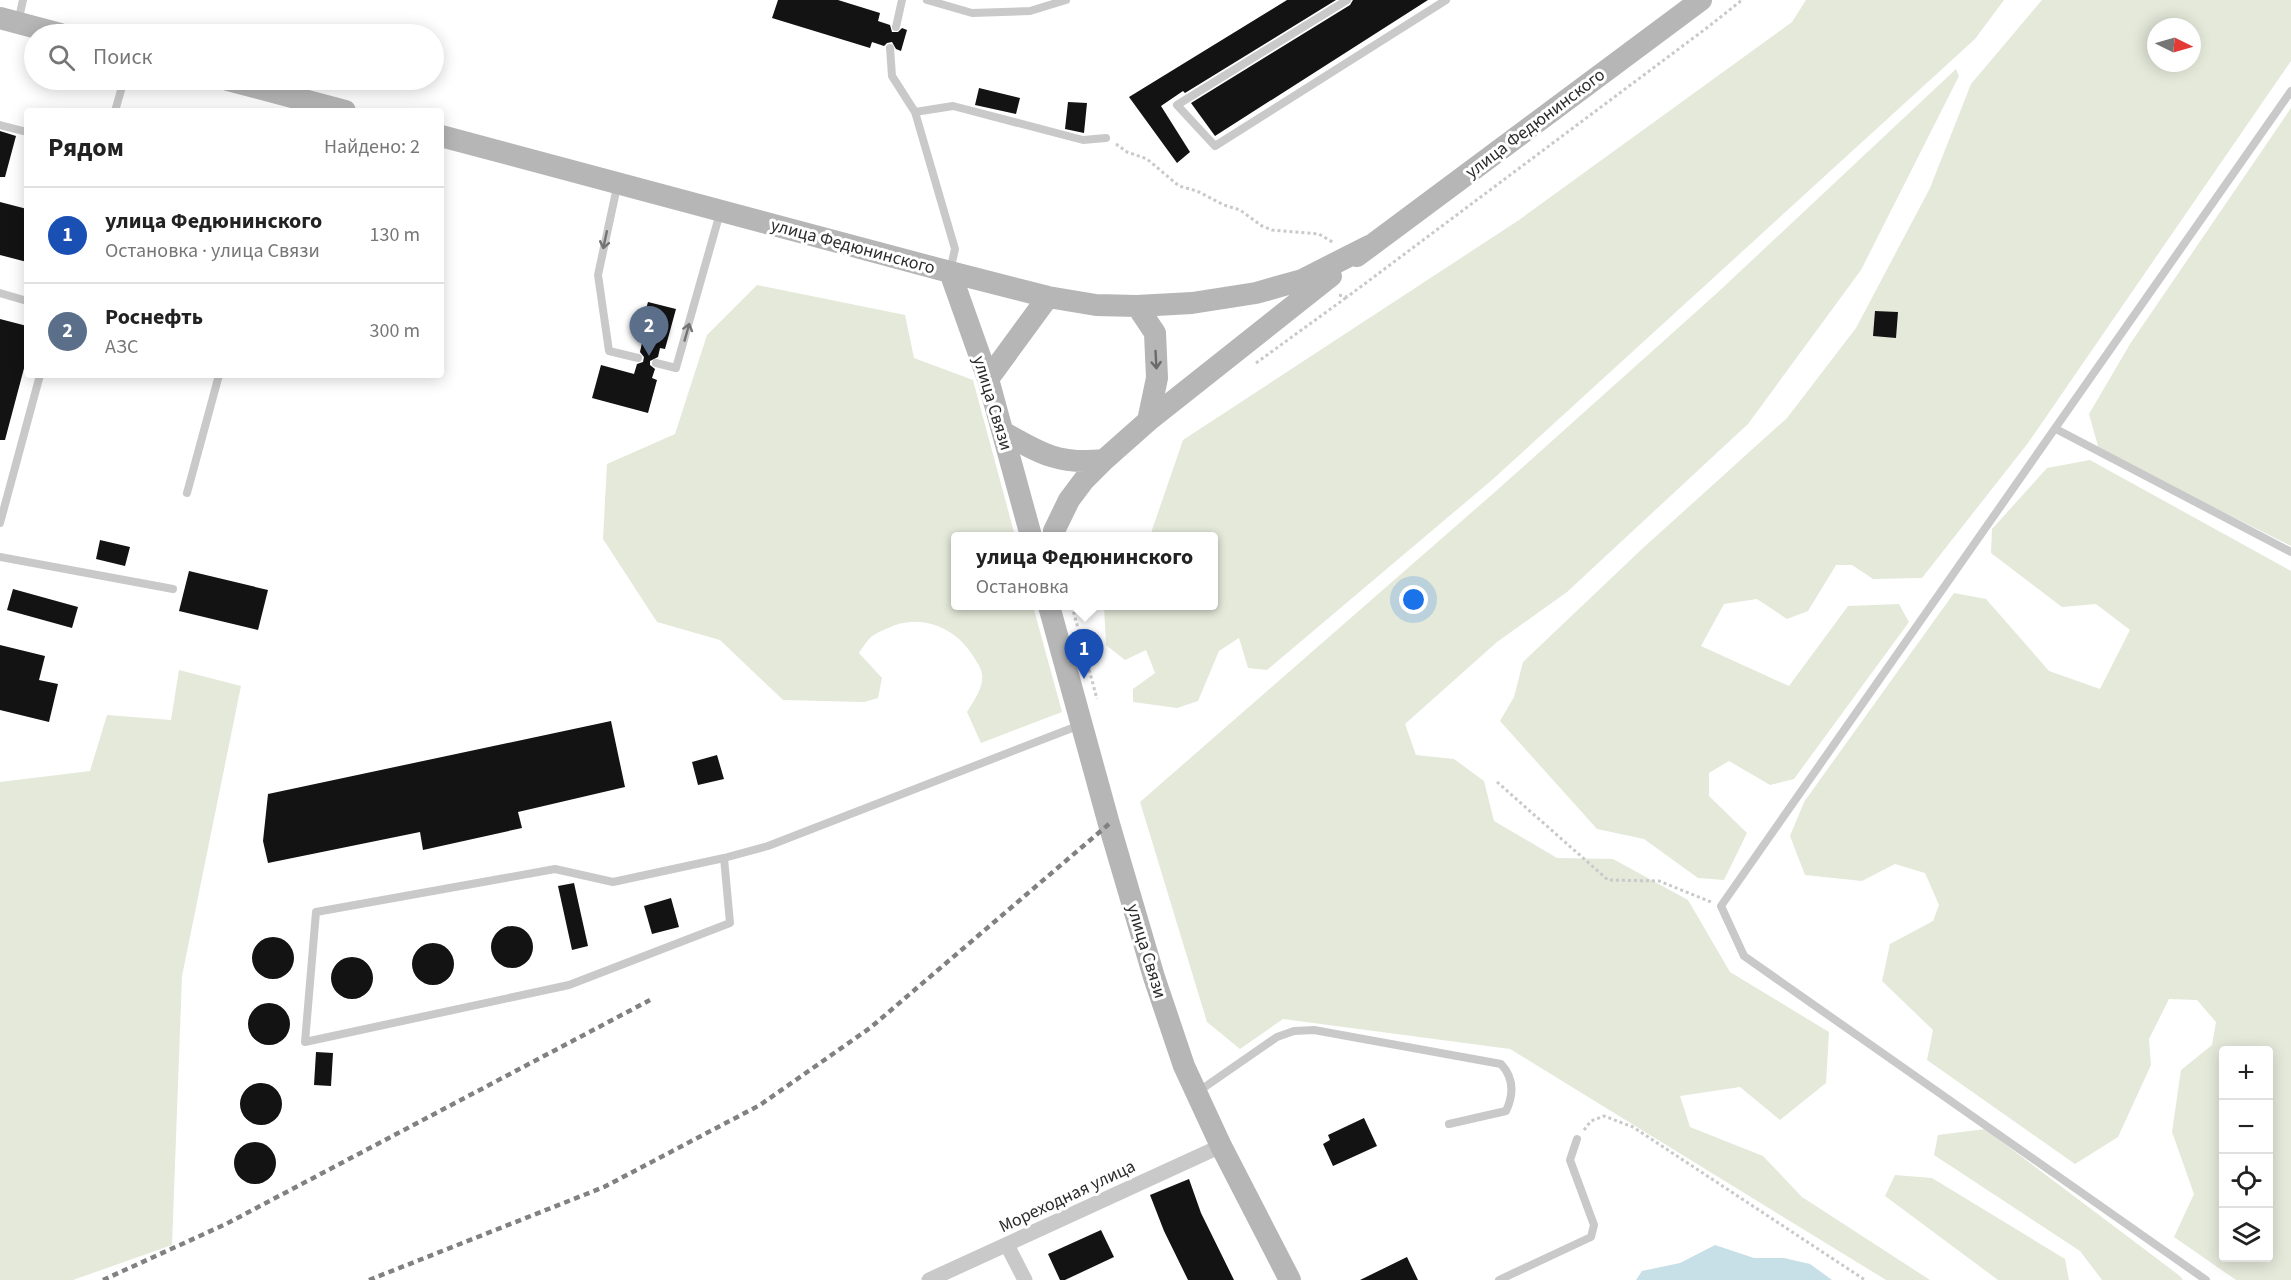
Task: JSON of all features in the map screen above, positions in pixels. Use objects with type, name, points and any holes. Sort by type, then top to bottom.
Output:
[{"type":"main road","name":"улица Федюнинского","points":[[1054,532],[1069,501],[1084,480],[1148,421],[1369,246],[1701,0]]},
{"type":"main road","points":[[9,20],[24,24]]},
{"type":"main road","points":[[259,90],[297,102],[329,108]]},
{"type":"main road","name":"улица Федюнинского","points":[[444,137],[950,272],[1048,297],[1096,305],[1137,306],[1192,303],[1256,293],[1302,280],[1369,246]]},
{"type":"main road","name":"улица Связи","points":[[950,272],[988,379],[1030,532]]},
{"type":"main road","points":[[988,379],[1048,297]]},
{"type":"main road","points":[[1137,306],[1155,333],[1157,378],[1148,421]]},
{"type":"main road","points":[[1003,432],[1031,448],[1057,458],[1079,463],[1104,460]]},
{"type":"main road","name":"улица Связи","points":[[1053,610],[1065,624],[1081,724],[1154,977],[1184,1066],[1221,1146],[1290,1280]]},
{"type":"main road","points":[[1056,610],[1065,624]]},
{"type":"street","name":"Мореходная улица","points":[[929,1280],[1221,1146]]},
{"type":"street","points":[[1007,1245],[1025,1280]]},
{"type":"lane","points":[[9,20],[23,0]]},
{"type":"lane","points":[[896,27],[902,0]]},
{"type":"lane","points":[[927,0],[972,13],[1030,11],[1066,0]]},
{"type":"lane","points":[[1347,0],[1177,105],[1215,146],[1446,0]]},
{"type":"lane","points":[[890,48],[892,76],[915,112],[955,249],[950,272]]},
{"type":"lane","points":[[116,108],[121,90]]},
{"type":"lane","points":[[2206,1280],[1744,956],[1721,906],[2291,91]]},
{"type":"lane","points":[[915,112],[953,106],[1083,140],[1106,138]]},
{"type":"lane","points":[[0,125],[24,131]]},
{"type":"lane","points":[[618,182],[598,275],[609,351],[638,358]]},
{"type":"lane","points":[[656,363],[676,368],[721,210]]},
{"type":"lane","points":[[0,293],[24,300]]},
{"type":"lane","points":[[0,522],[39,378]]},
{"type":"lane","points":[[187,493],[218,378]]},
{"type":"lane","points":[[2056,429],[2291,552]]},
{"type":"lane","points":[[0,557],[173,589]]},
{"type":"lane","points":[[724,858],[730,924],[569,985],[305,1042],[316,912],[555,869],[613,882],[724,858],[768,846],[1081,724]]},
{"type":"lane","points":[[1196,1093],[1277,1037],[1294,1031],[1314,1030],[1502,1064],[1510,1074],[1512,1098],[1506,1111],[1449,1124]]},
{"type":"lane","points":[[1499,1280],[1591,1237],[1594,1225],[1570,1160],[1577,1139]]},
{"type":"path","points":[[1252,366],[1742,0]]},
{"type":"path","points":[[1106,138],[1127,152],[1147,159],[1179,186],[1197,191],[1224,205],[1240,210],[1262,226],[1272,230],[1320,234],[1334,243],[1348,257]]},
{"type":"path","points":[[1316,289],[1347,297]]},
{"type":"path","points":[[1065,624],[1070,610]]},
{"type":"path","points":[[1497,782],[1608,880],[1659,881],[1721,906]]},
{"type":"path","points":[[1577,1139],[1591,1121],[1604,1116],[1633,1127],[1865,1280]]},
{"type":"shaded area","points":[[1806,0],[2004,0],[1975,39],[1492,480],[1267,670],[1248,668],[1239,638],[1219,651],[1198,701],[1177,708],[1133,702],[1133,689],[1155,673],[1146,650],[1125,660],[1106,645],[1104,610],[1218,610],[1218,532],[1152,532],[1183,440],[1519,220],[1792,22]]},
{"type":"shaded area","points":[[2042,0],[2291,0],[2291,61],[2028,443],[1922,578],[1873,579],[1852,565],[1836,565],[1808,611],[1787,619],[1757,599],[1724,604],[1701,646],[1789,686],[1848,606],[1899,604],[1909,622],[1794,779],[1770,785],[1729,761],[1709,773],[1709,796],[1747,833],[1724,880],[1698,878],[1644,839],[1597,829],[1500,721],[1514,697],[1523,662],[1643,548],[1787,418],[1856,328],[1930,188],[1971,84]]},
{"type":"shaded area","points":[[1956,69],[1959,76],[1861,270],[1748,424],[1567,592],[1497,642],[1405,724],[1416,755],[1454,759],[1484,781],[1494,821],[1557,858],[1613,859],[1688,900],[1730,972],[1829,1032],[1826,1083],[1780,1120],[1740,1087],[1680,1096],[1690,1127],[1763,1156],[1802,1197],[1930,1280],[1886,1280],[1510,1049],[1283,1019],[1240,1049],[1207,1022],[1140,802],[1496,491],[1716,294]]},
{"type":"shaded area","points":[[2291,108],[2291,546],[2099,450],[2089,414],[2130,344]]},
{"type":"shaded area","points":[[757,285],[905,315],[914,358],[973,380],[1014,532],[951,532],[951,610],[1034,610],[1062,712],[981,743],[967,712],[978,694],[982,679],[980,669],[963,643],[954,635],[933,624],[910,622],[898,624],[869,640],[859,653],[882,678],[878,698],[864,702],[783,700],[720,640],[657,622],[603,539],[607,464],[675,434],[707,335]]},
{"type":"shaded area","points":[[2090,460],[2291,571],[2291,1280],[2236,1280],[2174,1237],[2194,1194],[2172,1132],[2181,1070],[2212,1045],[2216,1022],[2197,1000],[2169,999],[2149,1039],[2151,1065],[2118,1137],[2075,1164],[1927,1060],[1933,1030],[1882,981],[1890,944],[1933,921],[1939,905],[1925,873],[1895,864],[1862,881],[1805,875],[1790,836],[1804,802],[1954,593],[1986,599],[2049,671],[2100,689],[2130,630],[2096,604],[2062,607],[1991,553],[1992,529],[2047,468]]},
{"type":"shaded area","points":[[179,670],[241,686],[182,976],[172,1245],[73,1280],[0,1280],[0,782],[90,771],[107,715],[171,720]]},
{"type":"shaded area","points":[[1985,1129],[2183,1280],[2102,1280],[2080,1251],[1934,1155],[1938,1135]]},
{"type":"shaded area","points":[[1895,1175],[1932,1178],[2065,1259],[2069,1280],[1998,1280],[1885,1196]]},
{"type":"water","points":[[1715,1245],[1754,1258],[1784,1258],[1810,1264],[1832,1280],[1636,1280],[1642,1271],[1680,1263]]},
{"type":"building","points":[[778,0],[838,0],[880,13],[878,21],[890,25],[892,32],[898,32],[902,28],[907,30],[901,51],[896,49],[892,42],[884,46],[872,42],[870,48],[772,18]]},
{"type":"building","points":[[1287,0],[1336,0],[1161,106],[1190,152],[1177,163],[1129,97]]},
{"type":"building","points":[[1353,0],[1428,0],[1215,136],[1191,103],[1350,5]]},
{"type":"building","points":[[979,88],[1020,98],[1016,114],[975,105]]},
{"type":"building","points":[[1068,102],[1087,103],[1084,133],[1065,129]]},
{"type":"building","points":[[0,131],[16,136],[5,177],[0,177]]},
{"type":"building","points":[[0,202],[24,208],[24,261],[0,255]]},
{"type":"building","points":[[648,302],[676,309],[665,349],[660,348],[658,357],[650,361],[650,365],[655,369],[652,378],[657,380],[648,413],[592,398],[601,365],[634,374],[637,364],[643,362],[644,357],[640,352],[642,343],[637,341]]},
{"type":"building","points":[[1875,311],[1898,312],[1896,338],[1873,336]]},
{"type":"building","points":[[0,319],[24,325],[24,368],[5,440],[0,440]]},
{"type":"building","points":[[100,540],[130,547],[125,566],[96,559]]},
{"type":"building","points":[[189,571],[268,590],[258,630],[179,611]]},
{"type":"building","points":[[13,589],[78,607],[72,628],[7,610]]},
{"type":"building","points":[[0,645],[45,656],[39,680],[58,684],[49,722],[0,710]]},
{"type":"building","points":[[611,721],[625,787],[518,812],[522,828],[423,850],[420,832],[268,863],[263,841],[268,794]]},
{"type":"building","points":[[717,755],[724,779],[698,785],[692,762]]},
{"type":"building","points":[[574,883],[588,946],[572,950],[558,886]]},
{"type":"building","points":[[671,898],[679,927],[652,934],[644,906]]},
{"type":"building","points":[[512,926],[527,932],[533,947],[527,962],[512,968],[497,962],[491,947],[497,932]]},
{"type":"building","points":[[273,937],[288,943],[294,958],[288,973],[273,979],[258,973],[252,958],[258,943]]},
{"type":"building","points":[[433,943],[448,949],[454,964],[448,979],[433,985],[418,979],[412,964],[418,949]]},
{"type":"building","points":[[352,957],[367,963],[373,978],[367,993],[352,999],[337,993],[331,978],[337,963]]},
{"type":"building","points":[[269,1003],[284,1009],[290,1024],[284,1039],[269,1045],[254,1039],[248,1024],[254,1009]]},
{"type":"building","points":[[316,1052],[333,1053],[331,1086],[314,1085]]},
{"type":"building","points":[[261,1083],[276,1089],[282,1104],[276,1119],[261,1125],[246,1119],[240,1104],[246,1089]]},
{"type":"building","points":[[1364,1118],[1377,1146],[1333,1166],[1323,1144],[1330,1140],[1328,1135]]},
{"type":"building","points":[[255,1142],[270,1148],[276,1163],[270,1178],[255,1184],[240,1178],[234,1163],[240,1148]]},
{"type":"building","points":[[1189,1179],[1201,1213],[1234,1280],[1188,1280],[1164,1231],[1150,1195]]},
{"type":"building","points":[[1101,1230],[1114,1257],[1065,1280],[1060,1280],[1048,1254]]},
{"type":"building","points":[[1407,1257],[1418,1280],[1360,1280]]},
{"type":"railway","points":[[369,1280],[604,1187],[760,1105],[870,1028],[1109,824]]},
{"type":"railway","points":[[103,1280],[226,1224],[650,1000]]},
{"type":"place","name":"Роснефть","points":[[649,356]]},
{"type":"place","name":"улица Федюнинского","points":[[1084,679]]}]
